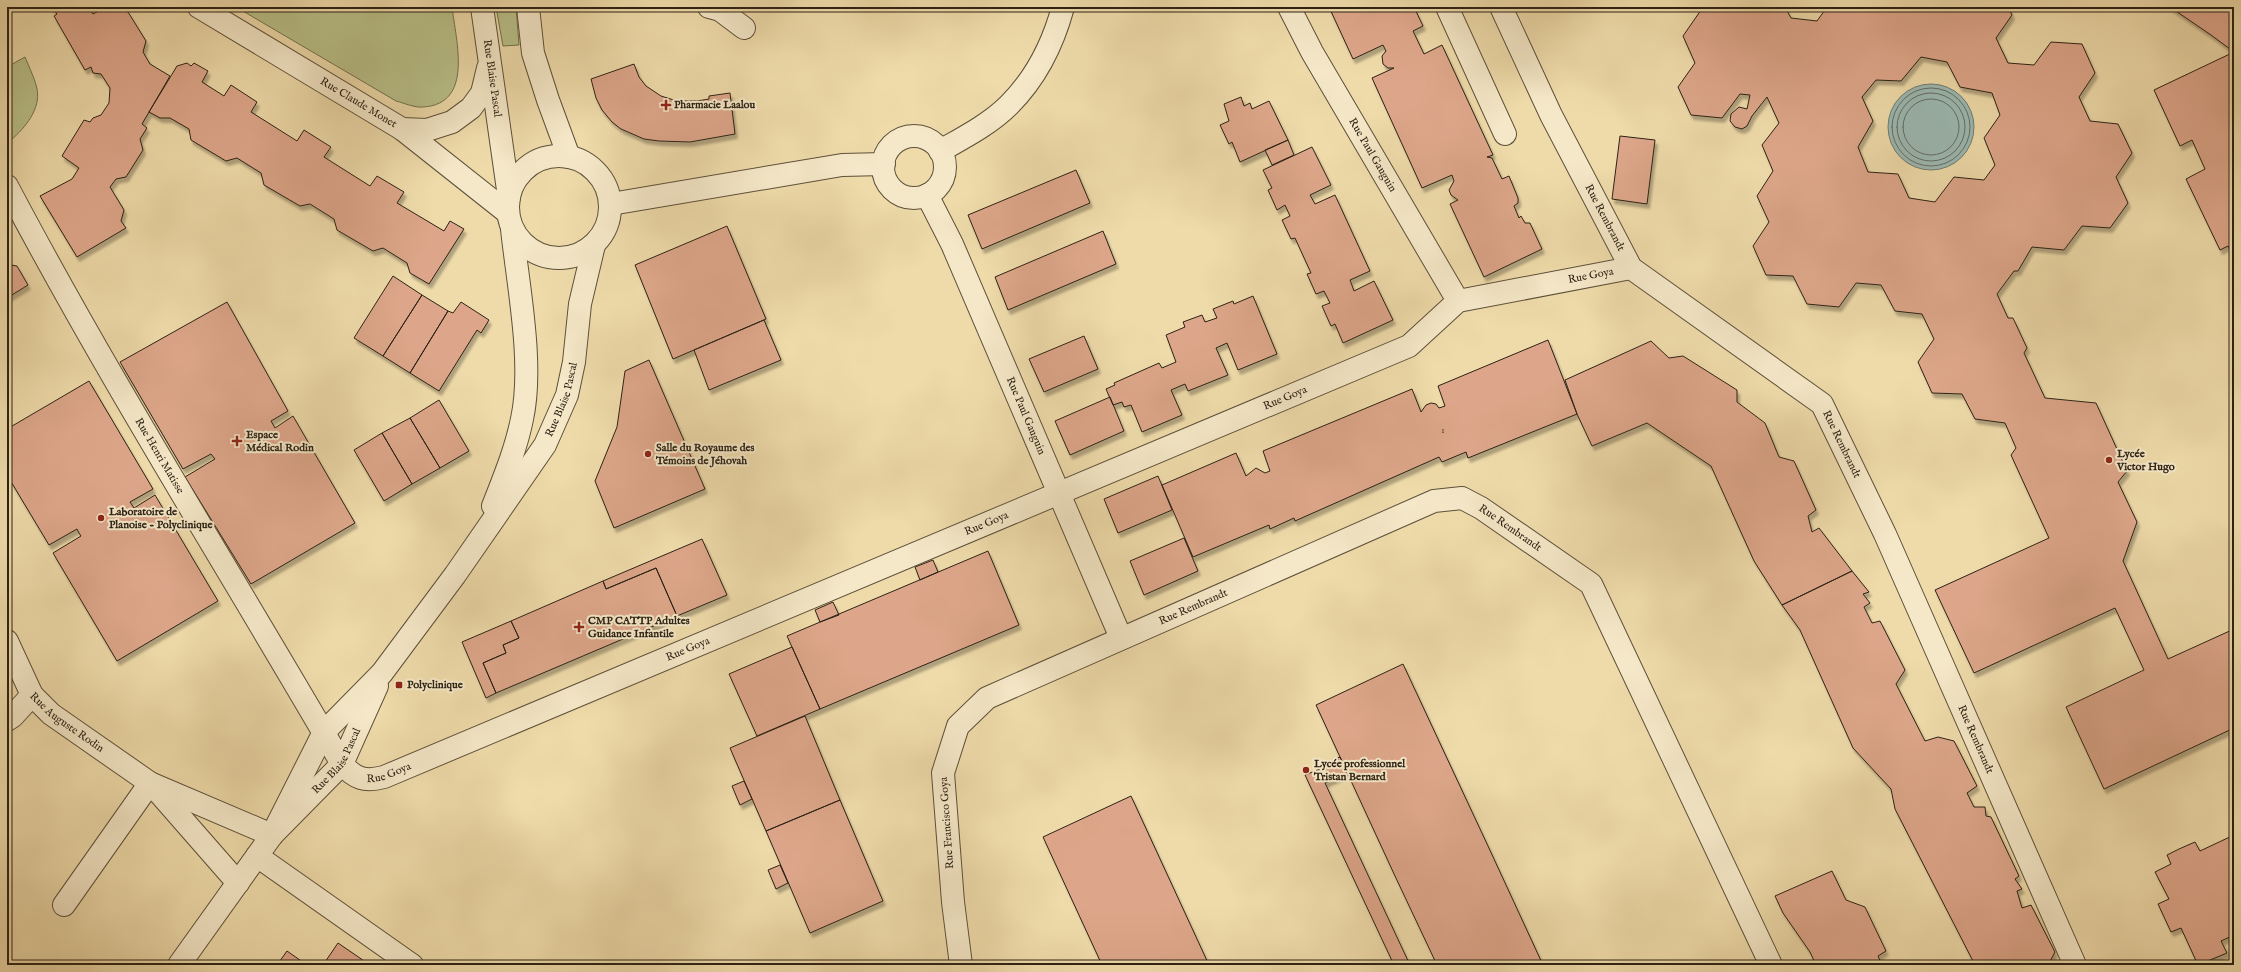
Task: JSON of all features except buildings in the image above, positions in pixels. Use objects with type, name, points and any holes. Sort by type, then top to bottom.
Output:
[{"type":"street","name":"Rue Claude Monet","points":[[199,7],[402,128],[510,213]]},
{"type":"street","name":"Rue Blaise Pascal","points":[[481,536],[508,466],[522,419],[527,365],[510,213],[482,7]]},
{"type":"street","points":[[528,7],[533,53],[569,157]]},
{"type":"street","points":[[709,7],[720,10],[744,28]]},
{"type":"street","points":[[940,151],[1008,106],[1031,81],[1056,33],[1063,7]]},
{"type":"street","name":"Rue Paul Gauguin","points":[[1289,7],[1312,52],[1458,301]]},
{"type":"street","points":[[1447,7],[1505,134]]},
{"type":"street","name":"Rue Rembrandt","points":[[1501,7],[1551,116],[1631,268],[1822,404],[1885,534],[2075,965]]},
{"type":"street","points":[[402,128],[427,130],[452,122],[471,108],[482,93],[490,60]]},
{"type":"street","points":[[908,137],[926,139],[935,144],[940,151],[945,171],[942,181],[928,195],[919,198],[909,198],[893,190],[887,182],[884,164],[886,155],[891,146],[908,137]]},
{"type":"street","points":[[554,156],[569,157],[585,162],[598,173],[607,187],[611,204],[607,226],[594,245],[581,254],[566,259],[549,258],[534,253],[521,242],[510,213],[514,182],[524,169],[533,163],[554,156]]},
{"type":"street","points":[[611,204],[842,165],[884,164]]},
{"type":"street","name":"Rue Henri Matisse","points":[[7,186],[80,322],[342,764]]},
{"type":"street","name":"Rue Paul Gauguin","points":[[928,195],[952,244],[1121,638]]},
{"type":"street","name":"Rue Blaise Pascal","points":[[179,965],[272,835],[324,732],[382,673],[455,576],[481,536],[545,445],[567,395],[574,362],[580,304],[594,245]]},
{"type":"street","name":"Rue Goya","points":[[342,764],[349,772],[360,779],[372,780],[384,777],[1409,346],[1458,301],[1631,268]]},
{"type":"street","name":"Rue Rembrandt","points":[[1121,638],[1434,501],[1462,498],[1481,508],[1591,584],[1771,965]]},
{"type":"street","name":"Rue Francisco Goya","points":[[961,965],[952,894],[943,773],[958,726],[987,698],[1121,638]]},
{"type":"street","name":"Rue Auguste Rodin","points":[[7,641],[32,695],[52,714],[150,783],[272,835]]},
{"type":"street","name":"Rue Blaise Pascal","points":[[272,835],[342,764],[382,673]]},
{"type":"street","points":[[7,720],[13,716],[32,695]]},
{"type":"street","points":[[64,905],[150,783]]},
{"type":"street","name":"Rue Auguste Rodin","points":[[150,783],[238,883]]},
{"type":"street","points":[[257,856],[404,963]]},
{"type":"green space","points":[[236,7],[452,7],[458,53],[456,83],[450,95],[439,103],[420,107],[396,101]]},
{"type":"green space","points":[[496,7],[516,7],[519,45],[503,46]]},
{"type":"green space","points":[[25,57],[36,85],[38,96],[37,104],[31,118],[22,130],[11,140],[7,131],[7,67]]},
{"type":"water","points":[[1931,84],[1939,85],[1955,91],[1967,103],[1973,119],[1973,135],[1967,151],[1955,163],[1939,169],[1931,170],[1923,169],[1907,163],[1895,151],[1889,135],[1888,127],[1889,119],[1895,103],[1907,91],[1923,85]]},
{"type":"place","name":"Pharmacie Laalou","points":[[666,105]]},
{"type":"place","name":"Espace Médical Rodin","points":[[237,441]]},
{"type":"place","name":"Salle du Royaume des Témoins de Jéhovah","points":[[648,454]]},
{"type":"place","name":"Lycée Victor Hugo","points":[[2109,460]]},
{"type":"place","name":"Laboratoire de Planoise - Polyclinique","points":[[101,518]]},
{"type":"place","name":"CMP CATTP Adultes Guidance Infantile","points":[[579,627]]},
{"type":"place","name":"Polyclinique","points":[[399,685]]},
{"type":"place","name":"Lycée professionnel Tristan Bernard","points":[[1306,770]]}]
